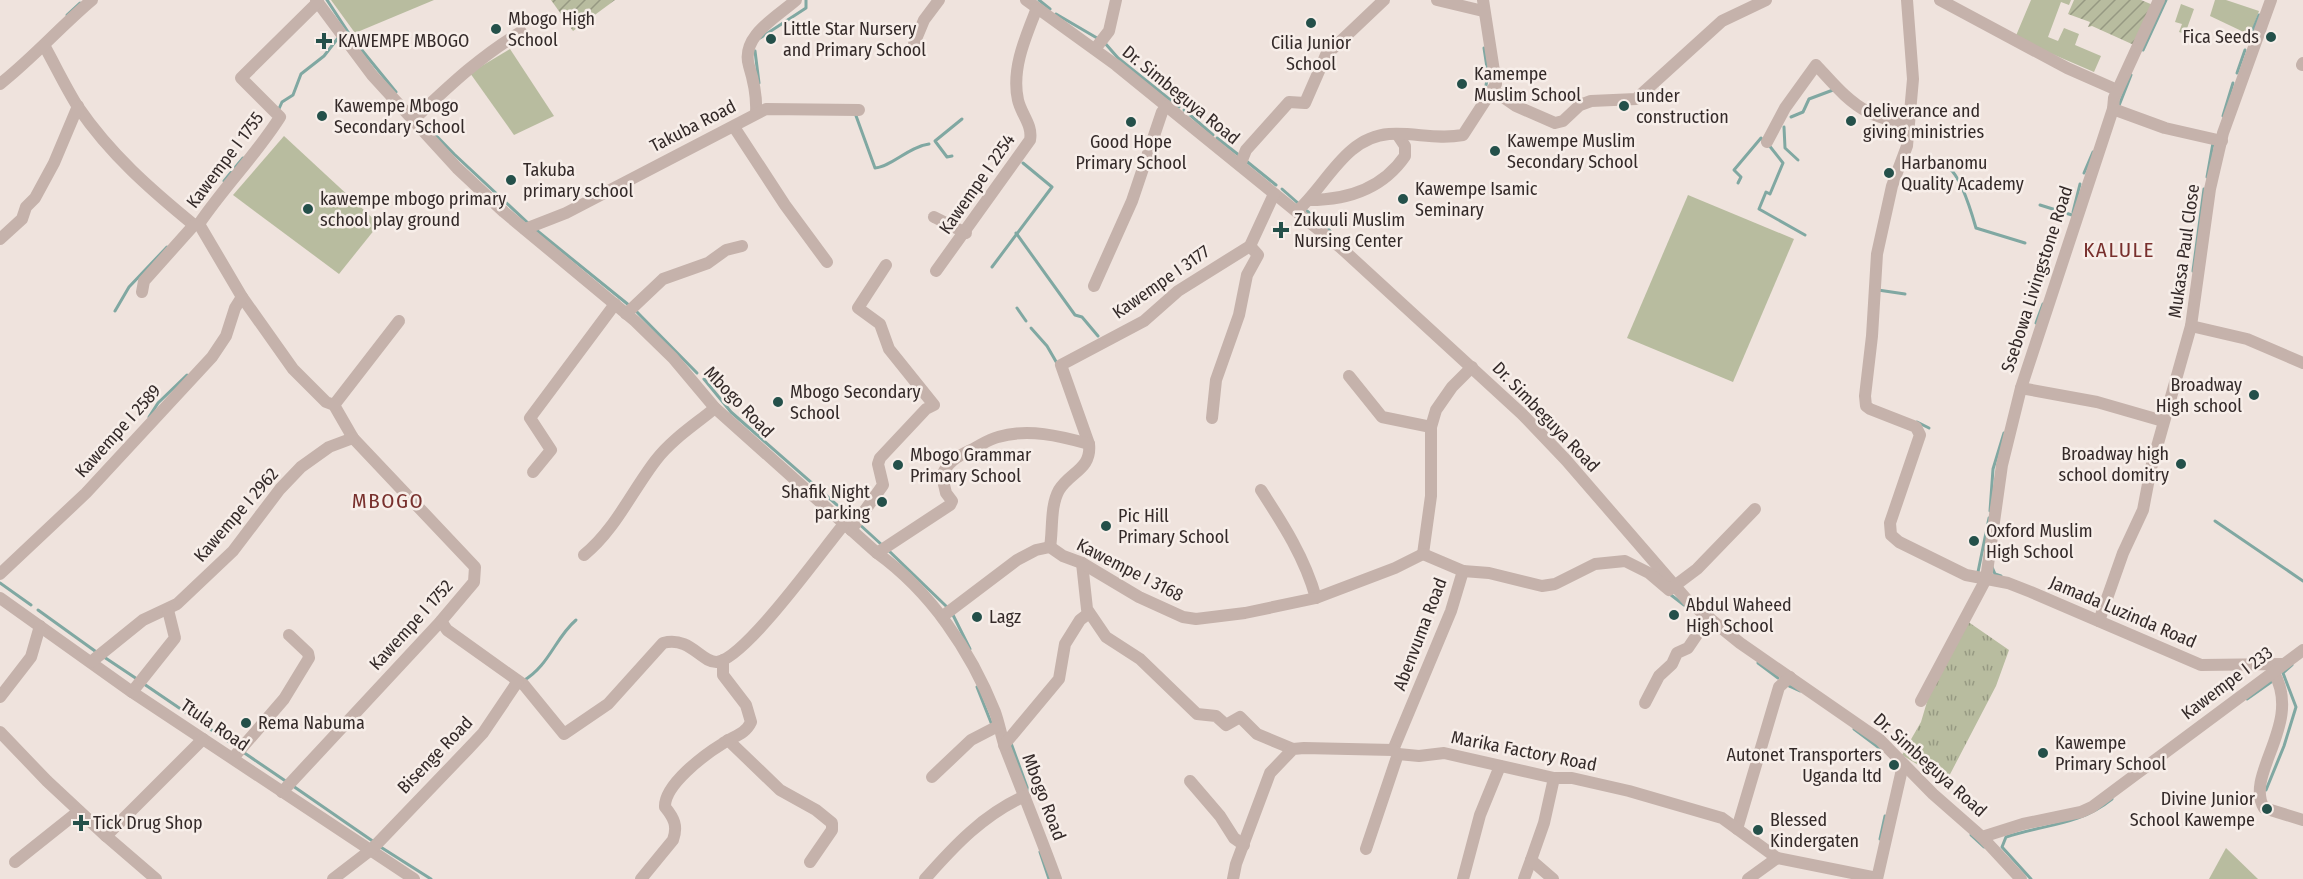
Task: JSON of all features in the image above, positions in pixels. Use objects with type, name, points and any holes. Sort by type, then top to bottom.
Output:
[{"type":"street","points":[[0,84],[45,47],[67,22],[92,0]]},
{"type":"street","name":"Takuba Road","points":[[525,229],[566,213],[734,127],[756,113],[754,76],[749,66],[748,48],[756,35],[796,0]]},
{"type":"street","points":[[914,44],[924,20],[939,0]]},
{"type":"street","name":"Dr. Simbeguya Road","points":[[1026,0],[1095,49],[1297,211],[1473,368],[1566,460],[1668,591],[1688,601],[1740,643],[1880,740],[1903,765],[1982,837],[2015,876]]},
{"type":"street","points":[[1095,49],[1109,31],[1116,0]]},
{"type":"street","points":[[1240,165],[1246,150],[1289,102],[1305,103],[1326,55],[1384,0]]},
{"type":"street","points":[[1297,211],[1310,200],[1342,157],[1377,137],[1397,134],[1435,138],[1462,135],[1493,90],[1496,84],[1483,5],[1437,0]]},
{"type":"street","points":[[1493,90],[1516,106],[1555,123],[1563,121],[1580,105],[1591,101],[1636,99],[1722,21],[1766,0]]},
{"type":"street","points":[[1767,142],[1785,108],[1816,65],[1843,94],[1858,106],[1870,113],[1908,127],[1913,79],[1907,0]]},
{"type":"street","points":[[1940,0],[2067,68],[2117,90]]},
{"type":"street","name":"Ssebowa Livingstone Road","points":[[1986,579],[2002,465],[2021,388],[2113,109],[2117,90],[2159,0]]},
{"type":"street","name":"Mukasa Paul Close","points":[[2099,621],[2123,553],[2143,510],[2163,421],[2191,326],[2210,189],[2222,141],[2238,88],[2271,0]]},
{"type":"street","name":"Mbogo Road","points":[[317,1],[372,75],[457,168],[626,314],[673,358],[715,408],[877,553],[901,570],[943,616],[979,676],[996,715],[995,727],[1025,796],[1056,879]]},
{"type":"street","name":"Kawempe I 1755","points":[[142,292],[144,281],[196,224],[264,142],[280,117],[241,78],[317,1]]},
{"type":"street","name":"Kawempe I 2254","points":[[936,271],[966,233],[1030,140],[1030,129],[1018,100],[1017,75],[1024,43],[1037,8]]},
{"type":"street","points":[[413,120],[464,72],[494,48],[520,32]]},
{"type":"street","name":"Kawempe I 1752","points":[[45,47],[78,106],[133,174],[196,224],[242,297],[292,369],[326,402],[334,405],[353,438],[475,567],[474,582],[441,621],[282,792]]},
{"type":"street","points":[[0,239],[22,219],[26,207],[35,198],[54,163],[78,106]]},
{"type":"street","points":[[1094,286],[1132,201],[1162,112],[1167,106]]},
{"type":"street","points":[[756,113],[766,109],[826,112],[859,110]]},
{"type":"street","points":[[2113,109],[2166,128],[2222,141]]},
{"type":"street","points":[[734,127],[785,205],[827,262]]},
{"type":"street","name":"Jamada Luzinda Road","points":[[1908,127],[1907,146],[1892,186],[1877,254],[1865,402],[1870,410],[1916,427],[1920,435],[1890,523],[1891,535],[1899,542],[1959,572],[2008,583],[2201,665],[2279,669]]},
{"type":"street","points":[[1310,200],[1323,200],[1368,189],[1384,180],[1405,156],[1405,146],[1397,134]]},
{"type":"street","points":[[1212,418],[1216,380],[1239,315],[1247,275],[1258,255],[1250,246],[1274,194]]},
{"type":"street","points":[[934,217],[966,233]]},
{"type":"street","points":[[626,314],[663,279],[708,263],[726,250],[742,246]]},
{"type":"street","name":"Kawempe I 3177","points":[[1089,444],[1061,364],[1144,321],[1178,291],[1250,246]]},
{"type":"street","points":[[441,621],[447,630],[518,681],[564,734],[608,704],[663,644],[676,642],[698,651],[705,659],[715,662],[723,660],[760,629],[883,484],[878,464],[880,458],[926,410],[934,405],[889,349],[880,324],[858,308],[886,265]]},
{"type":"street","name":"Kawempe I 2589","points":[[0,574],[86,493],[212,357],[226,336],[235,308],[242,297]]},
{"type":"street","points":[[533,472],[551,450],[530,418],[615,304]]},
{"type":"street","points":[[334,405],[399,321]]},
{"type":"street","points":[[2191,326],[2247,339],[2303,363]]},
{"type":"street","points":[[1423,554],[1431,496],[1431,427],[1436,410],[1473,368]]},
{"type":"street","points":[[1349,376],[1382,417],[1431,427]]},
{"type":"street","points":[[2021,388],[2097,402],[2163,421]]},
{"type":"street","points":[[584,555],[598,544],[664,450],[715,408]]},
{"type":"street","points":[[877,553],[950,504],[952,501],[946,493],[942,476],[958,455],[996,437],[1045,433],[1089,444],[1089,457],[1084,466],[1071,477],[1057,495],[1050,547]]},
{"type":"street","name":"Kawempe I 2962","points":[[91,662],[143,620],[168,610],[233,551],[280,489],[301,467],[329,447],[353,438]]},
{"type":"street","points":[[1260,490],[1286,528],[1316,597]]},
{"type":"street","points":[[1463,571],[1489,573],[1542,586],[1555,584],[1595,564],[1625,561],[1649,573],[1668,591],[1697,569],[1755,508]]},
{"type":"street","name":"Kawempe I 3168","points":[[943,616],[1017,560],[1036,550],[1050,547],[1063,556],[1082,562],[1139,597],[1190,618],[1245,613],[1316,597],[1395,568],[1423,554]]},
{"type":"street","name":"Abenvuma Road","points":[[1366,849],[1395,752],[1451,610],[1463,571],[1423,554]]},
{"type":"street","points":[[1082,562],[1089,613],[1106,637],[1140,659],[1197,714],[1216,716],[1226,725],[1240,717],[1257,734],[1293,749],[1270,774],[1233,872],[1233,879]]},
{"type":"street","points":[[1921,701],[1986,579]]},
{"type":"street","name":"Ttula Road","points":[[0,598],[132,692],[414,879]]},
{"type":"street","points":[[132,692],[175,638],[168,610]]},
{"type":"street","points":[[1004,745],[1059,679],[1065,644],[1080,620],[1089,613]]},
{"type":"street","points":[[1645,703],[1659,676],[1672,664],[1677,654],[1688,648],[1709,616]]},
{"type":"street","points":[[0,697],[32,657],[40,626]]},
{"type":"street","points":[[233,758],[284,699],[309,658],[308,652],[289,635]]},
{"type":"street","name":"Kawempe I 233","points":[[1982,837],[2042,819],[2081,812],[2092,807],[2303,650]]},
{"type":"street","points":[[641,879],[673,840],[675,818],[665,807],[664,800],[670,788],[728,740],[743,733],[750,722],[746,705],[723,675],[723,660]]},
{"type":"street","points":[[2279,669],[2289,696],[2290,715],[2263,788],[2261,803],[2265,808],[2303,820]]},
{"type":"street","points":[[1737,829],[1779,687],[1790,677]]},
{"type":"street","name":"Bisenge Road","points":[[333,879],[372,849],[483,733],[518,681]]},
{"type":"street","points":[[932,777],[966,745],[995,727]]},
{"type":"street","points":[[0,732],[79,811],[156,879]]},
{"type":"street","points":[[106,836],[203,739]]},
{"type":"street","points":[[728,740],[780,790],[816,810],[832,824],[832,830],[810,862]]},
{"type":"street","name":"Marika Factory Road","points":[[1293,749],[1395,752],[1419,756],[1444,753],[1554,778],[1583,780],[1722,818],[1777,858],[1877,879]]},
{"type":"street","points":[[1463,879],[1480,815],[1500,765]]},
{"type":"street","points":[[1877,879],[1903,765]]},
{"type":"street","points":[[1524,879],[1544,823],[1554,778]]},
{"type":"street","points":[[1190,781],[1220,816],[1234,838],[1244,845]]},
{"type":"street","points":[[925,879],[968,833],[1007,804],[1025,796]]},
{"type":"street","points":[[15,862],[79,811]]},
{"type":"street","points":[[1748,879],[1777,858]]},
{"type":"street","points":[[1531,860],[1553,879]]},
{"type":"green space","points":[[331,0],[434,0],[355,33]]},
{"type":"green space","points":[[551,0],[615,0],[573,31]]},
{"type":"green space","points":[[2031,0],[2071,0],[2069,5],[2061,2],[2048,37],[2058,41],[2064,28],[2079,34],[2075,45],[2101,56],[2094,72],[2015,38]]},
{"type":"green space","points":[[2074,0],[2141,0],[2153,5],[2134,45],[2092,26],[2088,27],[2090,22],[2068,14]]},
{"type":"green space","points":[[2215,0],[2226,0],[2259,11],[2250,35],[2210,16]]},
{"type":"green space","points":[[2181,4],[2194,9],[2185,34],[2179,32],[2182,24],[2175,22]]},
{"type":"green space","points":[[510,49],[554,116],[514,135],[470,73]]},
{"type":"green space","name":"kawempe mbogo primary school play ground","points":[[284,136],[379,224],[339,274],[233,195]]},
{"type":"green space","points":[[1688,195],[1794,239],[1733,382],[1627,338]]},
{"type":"green space","points":[[1967,621],[2009,650],[1996,686],[1946,782],[1902,755],[1921,722],[1929,695]]},
{"type":"green space","points":[[2226,848],[2258,879],[2209,879]]},
{"type":"waterway","points":[[327,0],[352,38],[396,92]]},
{"type":"waterway","points":[[760,38],[806,8],[806,0]]},
{"type":"waterway","points":[[1039,0],[1050,9]]},
{"type":"waterway","points":[[2143,50],[2166,0]]},
{"type":"waterway","points":[[67,15],[80,3]]},
{"type":"waterway","points":[[1056,14],[1097,38]]},
{"type":"waterway","points":[[2248,42],[2259,15]]},
{"type":"waterway","points":[[278,111],[282,102],[293,95],[301,74],[324,56],[338,38]]},
{"type":"waterway","points":[[1104,42],[1118,58],[1179,107]]},
{"type":"waterway","points":[[1484,48],[1488,74],[1485,91]]},
{"type":"waterway","points":[[2237,73],[2245,50]]},
{"type":"waterway","points":[[755,51],[759,83]]},
{"type":"waterway","points":[[2118,108],[2131,75]]},
{"type":"waterway","points":[[2223,116],[2233,83]]},
{"type":"waterway","points":[[1791,117],[1803,112],[1809,99],[1833,90]]},
{"type":"waterway","points":[[855,113],[875,168],[929,144]]},
{"type":"waterway","points":[[1190,115],[1213,135]]},
{"type":"waterway","points":[[420,119],[528,223]]},
{"type":"waterway","points":[[952,156],[947,157],[935,141],[962,119]]},
{"type":"waterway","points":[[1784,127],[1785,148],[1798,160]]},
{"type":"waterway","points":[[1217,138],[1240,156]]},
{"type":"waterway","points":[[1738,183],[1741,177],[1734,170],[1761,138],[1763,140]]},
{"type":"waterway","points":[[2207,177],[2213,143]]},
{"type":"waterway","points":[[1768,144],[1783,163],[1770,194],[1766,192],[1759,209],[1805,235]]},
{"type":"waterway","points":[[2084,173],[2093,152]]},
{"type":"waterway","points":[[224,181],[243,158]]},
{"type":"waterway","points":[[1907,158],[1945,165],[1962,187],[1976,228],[2025,243]]},
{"type":"waterway","points":[[1245,160],[1276,185]]},
{"type":"waterway","points":[[992,267],[1052,187],[1023,163]]},
{"type":"waterway","points":[[2073,212],[2080,184]]},
{"type":"waterway","points":[[1282,189],[1299,204]]},
{"type":"waterway","points":[[2193,271],[2204,189]]},
{"type":"waterway","points":[[2040,205],[2072,215]]},
{"type":"waterway","points":[[1307,211],[1330,231]]},
{"type":"waterway","points":[[535,229],[630,306]]},
{"type":"waterway","points":[[1016,233],[1075,315],[1082,317],[1098,336]]},
{"type":"waterway","points":[[115,311],[129,287],[167,247]]},
{"type":"waterway","points":[[1878,290],[1905,294]]},
{"type":"waterway","points":[[2036,323],[2043,304]]},
{"type":"waterway","points":[[1017,308],[1026,321]]},
{"type":"waterway","points":[[635,310],[697,373]]},
{"type":"waterway","points":[[1031,328],[1047,346],[1058,365]]},
{"type":"waterway","points":[[149,417],[158,403],[187,375]]},
{"type":"waterway","points":[[704,379],[731,412],[853,519]]},
{"type":"waterway","points":[[1917,422],[1929,428]]},
{"type":"waterway","points":[[1990,511],[1993,469],[2004,433]]},
{"type":"waterway","points":[[1978,572],[1989,518]]},
{"type":"waterway","points":[[2215,521],[2303,581]]},
{"type":"waterway","points":[[858,523],[882,545]]},
{"type":"waterway","points":[[887,549],[947,607]]},
{"type":"waterway","points":[[1992,567],[1995,574],[2001,576]]},
{"type":"waterway","points":[[0,583],[31,605]]},
{"type":"waterway","points":[[1671,595],[1684,605]]},
{"type":"waterway","points":[[38,610],[95,651]]},
{"type":"waterway","points":[[953,615],[970,649]]},
{"type":"waterway","points":[[523,681],[546,660],[576,620]]},
{"type":"waterway","points":[[104,657],[137,679]]},
{"type":"waterway","points":[[1758,663],[1778,678]]},
{"type":"waterway","points":[[2266,790],[2284,746],[2296,707],[2283,673],[2292,665]]},
{"type":"waterway","points":[[2247,699],[2274,680]]},
{"type":"waterway","points":[[144,684],[235,746]]},
{"type":"waterway","points":[[1789,686],[1800,691]]},
{"type":"waterway","points":[[977,687],[992,725]]},
{"type":"waterway","points":[[1854,729],[1882,750]]},
{"type":"waterway","points":[[1011,743],[1028,790]]},
{"type":"waterway","points":[[243,752],[287,782]]},
{"type":"waterway","points":[[293,786],[374,842]]},
{"type":"waterway","points":[[2031,879],[2002,847],[2006,837],[2074,819],[2099,808],[2112,799]]},
{"type":"waterway","points":[[1880,839],[1885,816]]},
{"type":"waterway","points":[[1971,835],[1984,847]]},
{"type":"waterway","points":[[379,846],[431,879]]},
{"type":"waterway","points":[[1040,852],[1049,879]]},
{"type":"place","name":"Cilia Junior School","points":[[1311,23]]},
{"type":"place","name":"Mbogo High School","points":[[496,29]]},
{"type":"place","name":"Fica Seeds","points":[[2271,37]]},
{"type":"place","name":"Little Star Nursery and Primary School","points":[[771,39]]},
{"type":"place","name":"KAWEMPE MBOGO","points":[[324,41]]},
{"type":"place","name":"Kamempe Muslim School","points":[[1462,84]]},
{"type":"place","name":"under construction","points":[[1624,106]]},
{"type":"place","name":"Kawempe Mbogo Secondary School","points":[[322,116]]},
{"type":"place","name":"deliverance and giving ministries","points":[[1851,121]]},
{"type":"place","name":"Good Hope Primary School","points":[[1131,122]]},
{"type":"place","name":"Kawempe Muslim Secondary School","points":[[1495,151]]},
{"type":"place","name":"Harbanomu Quality Academy","points":[[1889,173]]},
{"type":"place","name":"Takuba primary school","points":[[511,180]]},
{"type":"place","name":"Kawempe Isamic Seminary","points":[[1403,199]]},
{"type":"place","name":"kawempe mbogo primary school play ground","points":[[308,209]]},
{"type":"place","name":"Zukuuli Muslim Nursing Center","points":[[1281,230]]},
{"type":"place","name":"Broadway High school","points":[[2254,395]]},
{"type":"place","name":"Mbogo Secondary School","points":[[778,402]]},
{"type":"place","name":"Broadway high school domitry","points":[[2181,464]]},
{"type":"place","name":"Mbogo Grammar Primary School","points":[[898,465]]},
{"type":"place","name":"Shafik Night parking","points":[[882,502]]},
{"type":"place","name":"Pic Hill Primary School","points":[[1106,526]]},
{"type":"place","name":"Oxford Muslim High School","points":[[1974,541]]},
{"type":"place","name":"Abdul Waheed High School","points":[[1674,615]]},
{"type":"place","name":"Lagz","points":[[977,617]]},
{"type":"place","name":"Rema Nabuma","points":[[246,723]]},
{"type":"place","name":"Kawempe Primary School","points":[[2043,753]]},
{"type":"place","name":"Autonet Transporters Uganda ltd","points":[[1894,765]]},
{"type":"place","name":"Divine Junior School Kawempe","points":[[2267,809]]},
{"type":"place","name":"Tick Drug Shop","points":[[81,823]]},
{"type":"place","name":"Blessed Kindergaten","points":[[1758,830]]},
{"type":"district","name":"KALULE","points":[[2119,250]]},
{"type":"district","name":"MBOGO","points":[[388,501]]}]
